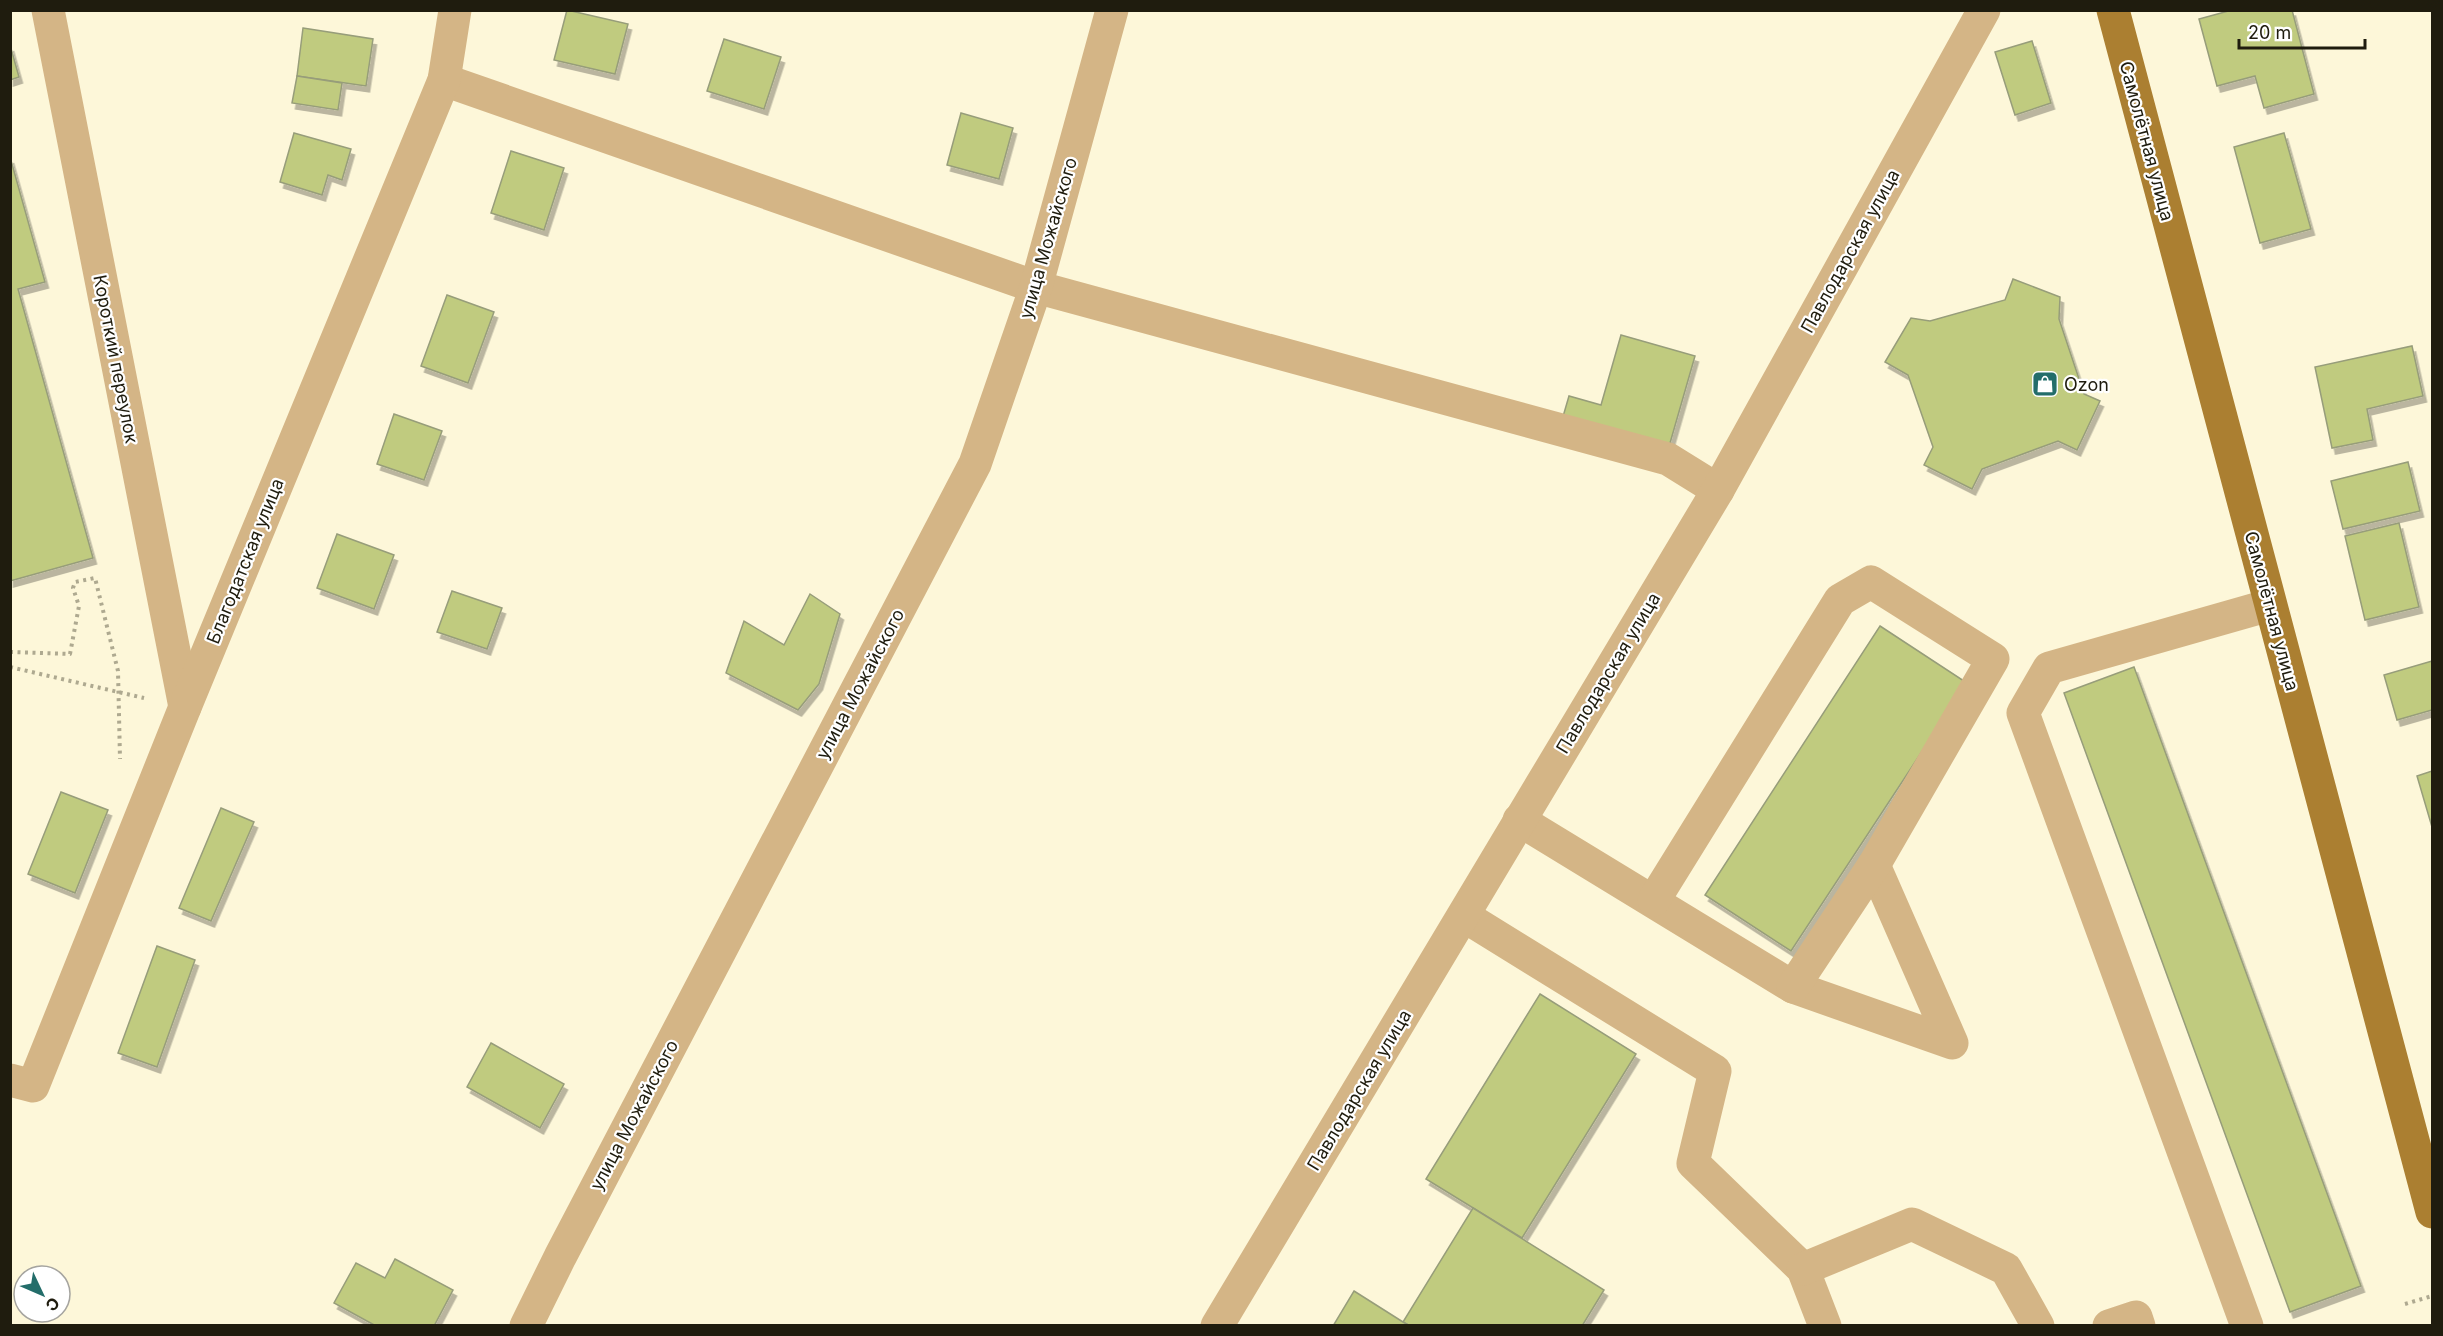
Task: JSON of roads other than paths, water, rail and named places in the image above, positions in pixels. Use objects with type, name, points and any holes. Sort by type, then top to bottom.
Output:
[{"type":"main road","name":"Самолётная улица","points":[[2113,10],[2433,1212]]},
{"type":"street","name":"Короткий переулок","points":[[48,10],[185,707]]},
{"type":"street","name":"Благодатская улица","points":[[10,1080],[33,1086],[185,707],[444,80],[455,10]]},
{"type":"street","name":"улица Можайского","points":[[526,1326],[975,464],[1036,287],[1112,10]]},
{"type":"street","name":"Павлодарская улица","points":[[1217,1326],[1718,490],[1984,10]]},
{"type":"street","points":[[444,80],[1036,287],[1668,459],[1718,490]]},
{"type":"street","points":[[1654,900],[1840,600],[1871,582],[1993,660],[1874,864],[1793,987]]},
{"type":"street","points":[[2247,1326],[2023,713],[2049,668],[2270,605]]},
{"type":"street","points":[[1519,820],[1654,900],[1793,987],[1952,1043],[1874,864]]},
{"type":"street","points":[[1464,916],[1715,1071],[1693,1163],[1803,1269],[1825,1326]]},
{"type":"street","points":[[1803,1269],[1912,1224],[2006,1269],[2038,1326]]},
{"type":"street","points":[[2109,1326],[2136,1317],[2139,1326]]},
{"type":"place","name":"Ozon","points":[[2045,384]]}]
